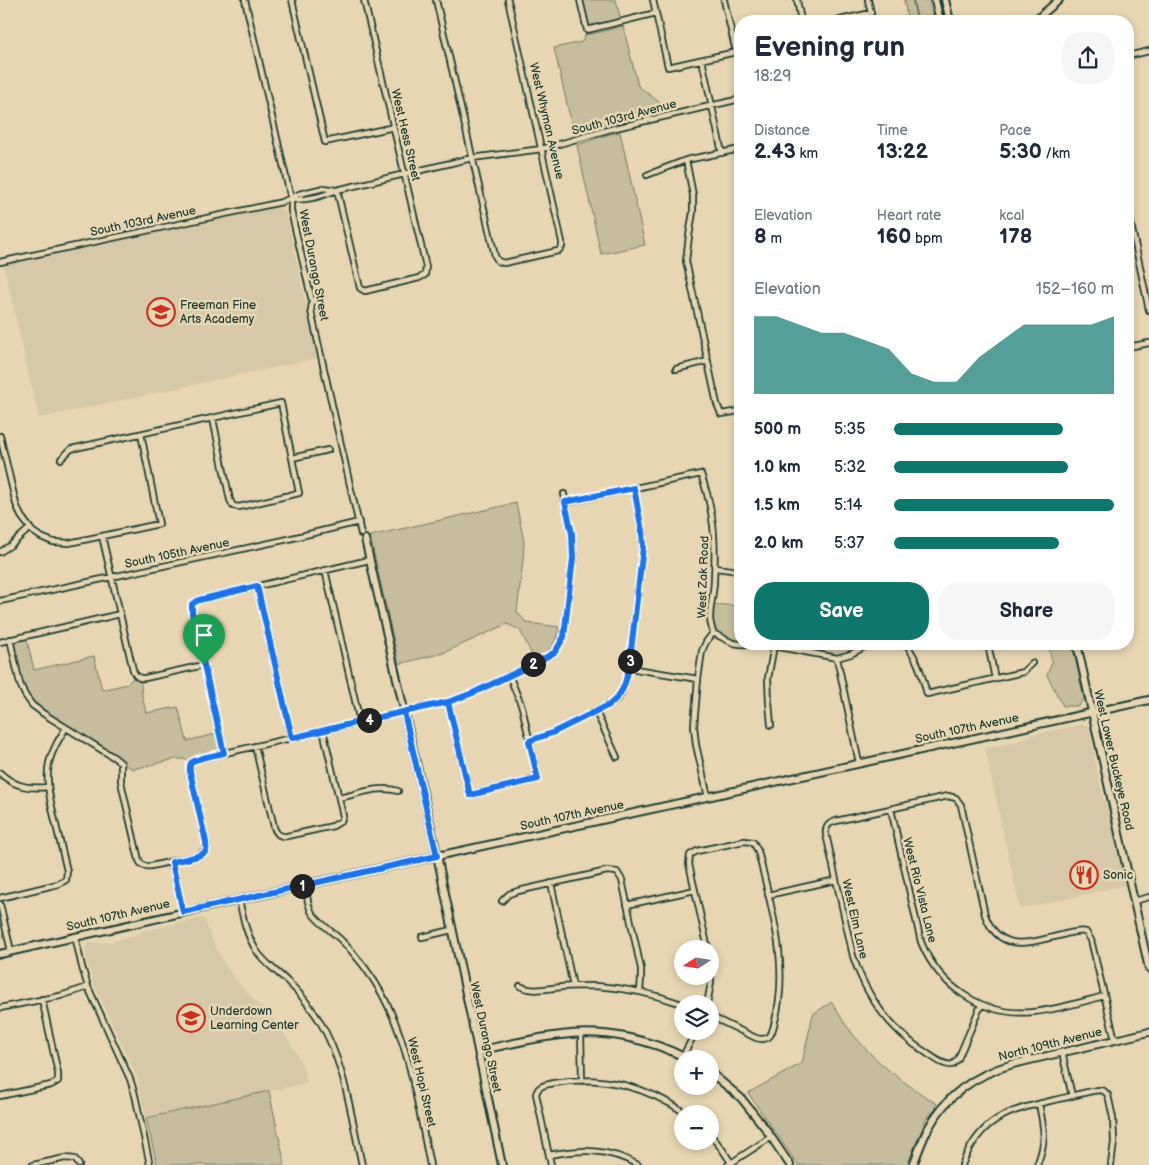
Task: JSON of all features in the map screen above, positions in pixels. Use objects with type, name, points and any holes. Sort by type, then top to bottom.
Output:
[{"type":"main road","points":[[936,0],[939,15]]},
{"type":"main road","points":[[945,0],[949,15]]},
{"type":"main road","points":[[1043,15],[1059,0]]},
{"type":"main road","name":"West Durango Street","points":[[363,536],[437,856],[502,1165]]},
{"type":"main road","name":"West Lower Buckeye Road","points":[[1077,650],[1149,969]]},
{"type":"main road","name":"South 107th Avenue","points":[[0,954],[305,885],[1149,700]]},
{"type":"main road","name":"North 109th Avenue","points":[[913,1165],[926,1134],[946,1103],[962,1088],[982,1075],[997,1068],[1149,1032]]},
{"type":"main road","points":[[478,1051],[544,1037],[581,1033],[611,1035],[642,1041],[674,1054]]},
{"type":"main road","points":[[719,1080],[741,1098],[790,1165]]},
{"type":"street","name":"West Durango Street","points":[[244,0],[312,301],[311,311],[363,536]]},
{"type":"street","points":[[292,0],[325,142],[394,127]]},
{"type":"street","name":"West Hess Street","points":[[337,190],[360,288],[365,291],[425,275],[426,267],[364,0]]},
{"type":"street","points":[[436,0],[472,158]]},
{"type":"street","name":"West Whyman Avenue","points":[[472,158],[495,256],[498,261],[504,263],[558,251],[562,247],[562,242],[508,0]]},
{"type":"street","points":[[580,0],[587,30],[656,13]]},
{"type":"street","points":[[653,0],[668,68],[734,52]]},
{"type":"street","points":[[724,0],[734,43]]},
{"type":"street","points":[[797,0],[800,15]]},
{"type":"street","points":[[862,15],[871,13],[868,0]]},
{"type":"street","points":[[1134,55],[1149,51]]},
{"type":"street","points":[[702,60],[722,153]]},
{"type":"street","name":"South 103rd Avenue","points":[[0,262],[290,199],[301,200],[325,195],[337,190],[472,158],[542,149],[611,129],[734,100]]},
{"type":"street","points":[[647,175],[686,160],[734,150]]},
{"type":"street","points":[[686,160],[693,195],[693,212],[686,261],[717,404],[721,414],[734,412]]},
{"type":"street","points":[[1134,236],[1146,287],[1149,310]]},
{"type":"street","points":[[1134,346],[1149,343]]},
{"type":"street","points":[[676,369],[708,361]]},
{"type":"street","points":[[61,459],[71,449],[281,404],[299,493],[239,507],[233,506],[230,500],[213,419]]},
{"type":"street","points":[[0,436],[16,504],[21,516],[32,531],[41,537],[53,542],[69,543],[159,524],[141,434]]},
{"type":"street","points":[[292,458],[328,450]]},
{"type":"street","name":"West Zak Road","points":[[634,488],[701,474],[708,494],[715,534],[714,587],[710,619],[713,633],[702,651],[694,726],[696,745],[708,797]]},
{"type":"street","points":[[529,741],[552,733],[609,705],[621,694],[629,668],[643,547],[634,488],[565,502]]},
{"type":"street","points":[[10,639],[20,684],[25,695],[36,708],[121,763],[123,791],[138,860],[142,865],[151,866],[197,856],[205,851],[206,848],[190,772],[191,763],[198,759],[448,702],[473,693],[555,652],[564,637],[573,558],[572,534],[564,494]]},
{"type":"street","name":"South 105th Avenue","points":[[0,601],[359,522]]},
{"type":"street","points":[[0,552],[30,528]]},
{"type":"street","points":[[102,536],[133,670],[138,677],[146,678],[204,665]]},
{"type":"street","points":[[224,753],[192,613],[192,604],[199,600],[369,560]]},
{"type":"street","points":[[715,568],[734,570]]},
{"type":"street","points":[[325,570],[360,722]]},
{"type":"street","points":[[257,586],[292,738]]},
{"type":"street","points":[[0,642],[120,614]]},
{"type":"street","points":[[713,633],[734,643]]},
{"type":"street","points":[[771,725],[768,678],[773,650]]},
{"type":"street","points":[[795,650],[838,658],[859,650]]},
{"type":"street","points":[[910,650],[921,670],[927,694],[1023,672],[1032,663]]},
{"type":"street","points":[[989,650],[995,679]]},
{"type":"street","points":[[838,658],[859,764]]},
{"type":"street","points":[[629,668],[698,679]]},
{"type":"street","points":[[448,702],[470,795],[538,779],[519,699],[510,675]]},
{"type":"street","points":[[596,712],[617,757]]},
{"type":"street","points":[[0,898],[58,884],[66,880],[67,871],[48,787],[48,769],[56,744],[66,728]]},
{"type":"street","points":[[255,746],[274,827],[279,834],[287,836],[333,826],[341,821],[342,813],[323,730]]},
{"type":"street","points":[[0,773],[14,784],[24,787],[48,787]]},
{"type":"street","points":[[339,798],[376,790],[388,789],[398,791]]},
{"type":"street","points":[[891,809],[948,796],[956,798],[961,805],[985,915],[994,932],[1004,939],[1020,943],[1032,942],[1077,931],[1086,932],[1091,940],[1115,1040]]},
{"type":"street","name":"West Elm Lane","points":[[891,809],[836,821],[826,828],[852,956],[862,979],[873,1001],[890,1022],[909,1041],[946,1065],[952,1065],[958,1060],[981,1005]]},
{"type":"street","name":"West Rio Vista Lane","points":[[891,809],[918,934],[934,967],[945,980],[963,995],[981,1005],[1016,1012],[1031,1012],[1104,996]]},
{"type":"street","points":[[706,940],[690,864],[690,855],[697,851],[744,841],[754,842],[758,851],[768,895],[781,965],[778,1008],[772,1033],[765,1039],[756,1038],[719,1020]]},
{"type":"street","points":[[172,862],[183,912]]},
{"type":"street","points":[[502,901],[509,894],[518,890],[607,871],[617,872],[622,880],[641,968],[640,992]]},
{"type":"street","points":[[768,895],[836,880]]},
{"type":"street","points":[[551,883],[573,986]]},
{"type":"street","name":"West Hopi Street","points":[[305,885],[311,911],[359,960],[378,988],[391,1012],[399,1030],[407,1057],[430,1165]]},
{"type":"street","points":[[627,905],[695,890]]},
{"type":"street","points":[[1134,901],[1149,897]]},
{"type":"street","points":[[239,900],[249,938],[256,950],[303,998],[318,1018],[329,1038],[342,1074],[362,1165]]},
{"type":"street","points":[[0,904],[11,951]]},
{"type":"street","points":[[422,936],[452,930]]},
{"type":"street","points":[[75,936],[88,987],[130,1079],[150,1165]]},
{"type":"street","points":[[520,986],[535,990],[573,986],[604,986],[640,992],[674,1001]]},
{"type":"street","points":[[0,1008],[67,994],[88,987]]},
{"type":"street","points":[[0,1096],[51,1084],[58,1080],[42,999]]},
{"type":"street","points":[[581,1033],[582,1081]]},
{"type":"street","points":[[1062,1052],[1072,1096]]},
{"type":"street","points":[[551,1165],[536,1096],[538,1089],[544,1085],[558,1082],[582,1081],[614,1083],[639,1089],[674,1106]]},
{"type":"street","points":[[962,1165],[974,1140],[1000,1117],[1012,1111],[1096,1090],[1104,1091],[1109,1098],[1114,1126],[1110,1165]]},
{"type":"street","points":[[1037,1165],[1043,1148],[1044,1136],[1039,1104]]},
{"type":"street","points":[[719,1145],[731,1164],[771,1137]]},
{"type":"street","points":[[549,1155],[573,1151],[595,1151],[617,1155],[638,1165]]},
{"type":"street","points":[[33,1165],[65,1158],[75,1159],[79,1165]]},
{"type":"shaded area","points":[[580,0],[616,0],[621,21],[587,30]]},
{"type":"shaded area","points":[[904,0],[929,0],[933,15],[907,15]]},
{"type":"shaded area","points":[[623,26],[638,86],[663,105],[664,111],[602,125],[574,134],[554,48],[582,42],[586,34]]},
{"type":"shaded area","points":[[620,132],[645,245],[601,254],[577,145]]},
{"type":"shaded area","name":"Freeman Fine Arts Academy","points":[[276,207],[284,210],[286,215],[318,358],[39,418],[4,266]]},
{"type":"shaded area","points":[[516,503],[524,542],[517,612],[527,623],[559,627],[551,647],[544,654],[534,659],[520,630],[507,624],[443,653],[399,664],[370,536]]},
{"type":"shaded area","points":[[711,604],[734,606],[734,642],[713,633]]},
{"type":"shaded area","points":[[26,636],[34,670],[94,656],[102,690],[127,684],[136,675],[140,678],[146,713],[178,707],[187,741],[219,733],[224,753],[191,763],[184,759],[176,759],[133,769],[121,763],[44,714],[25,695],[10,639]]},
{"type":"shaded area","points":[[795,650],[858,650],[837,658]]},
{"type":"shaded area","points":[[1049,650],[1073,650],[1084,698],[1079,706],[1063,706],[1047,675],[1052,662]]},
{"type":"shaded area","points":[[1083,724],[1091,731],[1094,757],[1103,797],[1110,813],[1126,885],[1020,909],[985,748]]},
{"type":"shaded area","name":"Underdown Learning Center","points":[[204,918],[226,967],[276,1022],[301,1062],[307,1083],[146,1118],[138,1079],[93,982],[85,947],[89,943],[110,942],[128,938],[147,930]]},
{"type":"shaded area","points":[[832,1002],[844,1022],[865,1049],[887,1069],[937,1104],[927,1117],[907,1165],[798,1165],[748,1093],[802,1063],[813,1014]]},
{"type":"shaded area","points":[[269,1091],[285,1165],[157,1165],[146,1118]]},
{"type":"waterway","points":[[913,0],[916,15]]},
{"type":"place","name":"Freeman Fine Arts Academy","points":[[161,312]]},
{"type":"place","name":"Sonic","points":[[1084,875]]},
{"type":"place","name":"Underdown Learning Center","points":[[191,1018]]},
{"type":"route","points":[[204,665],[192,613],[192,604],[199,600],[257,586],[292,738],[360,722],[404,712],[448,702],[470,795],[538,779],[529,741],[552,733],[609,705],[621,694],[626,682],[643,547],[634,488],[565,502],[572,534],[573,558],[564,637],[555,652],[473,693],[448,702],[404,712],[437,856],[183,912],[172,862],[200,855],[206,848],[190,766],[191,763],[198,759],[224,753],[204,665]]}]
